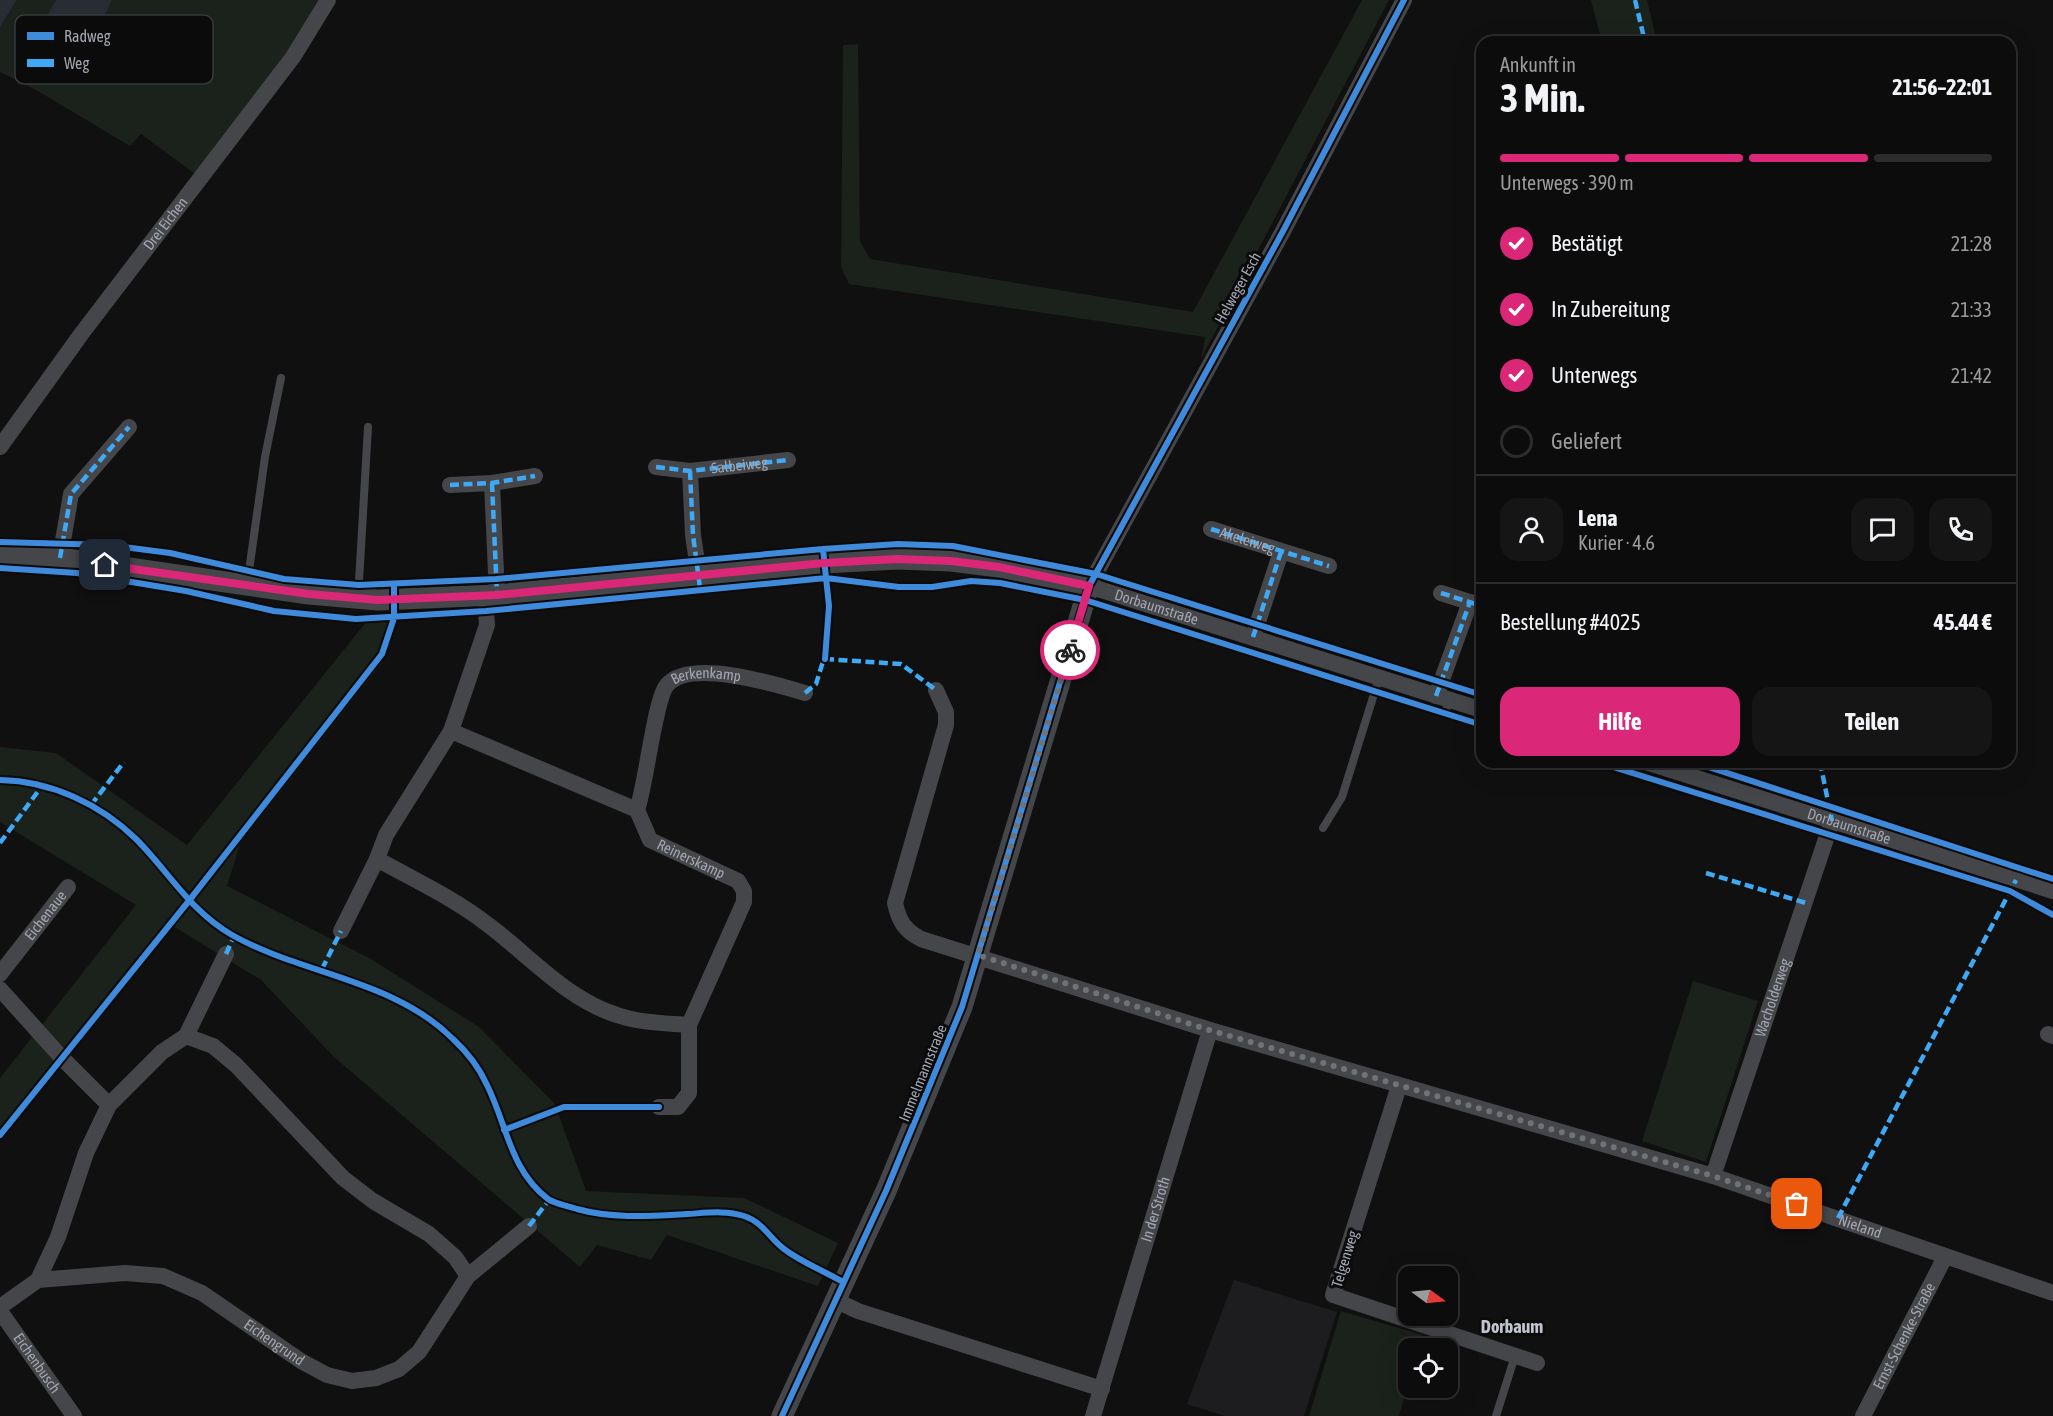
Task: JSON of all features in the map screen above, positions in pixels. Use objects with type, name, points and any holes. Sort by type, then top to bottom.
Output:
[{"type":"street","name":"Drei Eichen","points":[[0,447],[130,269],[293,57],[328,0]]},
{"type":"street","name":"Helweger Esch","points":[[1089,586],[1282,233],[1404,0]]},
{"type":"street","points":[[60,558],[72,494],[129,428]]},
{"type":"street","name":"Salbeiweg","points":[[656,467],[690,471],[788,460]]},
{"type":"street","name":"Salbeiweg","points":[[690,471],[693,535],[699,575]]},
{"type":"street","points":[[450,485],[492,483],[535,476]]},
{"type":"street","points":[[341,932],[377,859],[386,835],[451,731],[487,625],[491,596],[492,483]]},
{"type":"street","name":"Akeleiweg","points":[[1211,529],[1329,566]]},
{"type":"street","name":"Akeleiweg","points":[[1252,637],[1281,552]]},
{"type":"street","name":"Dorbaumstraße","points":[[0,554],[60,558],[247,586],[358,599],[491,596],[824,563],[925,559],[1022,571],[1089,586],[1379,678],[1443,703],[1476,709]]},
{"type":"street","name":"Immelmannstraße","points":[[782,1416],[940,1065],[962,1007],[1089,586]]},
{"type":"street","points":[[1441,593],[1476,604],[1443,703]]},
{"type":"street","name":"Berkenkamp","points":[[637,810],[647,774],[658,709],[666,686],[682,674],[724,675],[757,680],[805,693]]},
{"type":"street","points":[[936,690],[946,712],[946,725],[895,903],[898,919],[908,932],[921,939],[978,955]]},
{"type":"street","points":[[451,731],[637,810]]},
{"type":"street","name":"Dorbaumstraße","points":[[1665,768],[2053,891]]},
{"type":"street","name":"Reinerskamp","points":[[637,810],[650,840],[738,881],[744,891],[744,902],[738,919],[689,1025],[689,1093],[678,1107],[659,1107]]},
{"type":"street","name":"Wacholderweg","points":[[1713,1176],[1832,821]]},
{"type":"street","points":[[377,859],[486,923],[549,975],[593,1006],[617,1016],[641,1021],[689,1025]]},
{"type":"street","name":"Eichenaue","points":[[0,974],[68,887]]},
{"type":"street","points":[[0,1309],[38,1280],[58,1237],[86,1153],[109,1105],[162,1052],[186,1036],[226,954]]},
{"type":"street","name":"Nieland","points":[[978,955],[1209,1030],[1713,1176],[2053,1293]]},
{"type":"street","points":[[0,989],[62,1058],[109,1105]]},
{"type":"street","name":"In der Stroth","points":[[1093,1416],[1209,1030]]},
{"type":"street","points":[[186,1036],[213,1046],[236,1065],[343,1178],[373,1201],[429,1234],[455,1257],[468,1275]]},
{"type":"street","name":"Telgenweg","points":[[1399,1086],[1333,1295],[1537,1363]]},
{"type":"street","name":"Eichengrund","points":[[38,1280],[125,1273],[163,1276],[202,1293],[301,1361],[327,1375],[352,1381],[376,1378],[392,1372],[419,1352],[468,1275],[529,1226]]},
{"type":"street","name":"Ernst-Schenke-Straße","points":[[1863,1416],[1945,1257]]},
{"type":"street","points":[[835,1300],[858,1311],[1102,1389]]},
{"type":"street","name":"Eichenbusch","points":[[0,1309],[74,1416]]},
{"type":"lane","points":[[247,586],[265,457],[281,378]]},
{"type":"lane","points":[[358,599],[369,427]]},
{"type":"lane","points":[[1323,828],[1342,797],[1379,678]]},
{"type":"lane","points":[[1496,1416],[1515,1356]]},
{"type":"shaded area","points":[[0,0],[17,0],[0,27]]},
{"type":"shaded area","points":[[17,0],[56,0],[48,15],[15,15],[15,80],[0,72],[0,27]]},
{"type":"shaded area","points":[[56,0],[112,0],[105,15],[48,15]]},
{"type":"shaded area","points":[[112,0],[328,0],[199,177],[141,134],[130,146],[24,84],[213,84],[213,15],[105,15]]},
{"type":"shaded area","points":[[1362,0],[1389,0],[1201,359],[1205,337],[849,284],[841,267],[843,45],[858,44],[860,241],[870,259],[1193,312]]},
{"type":"shaded area","points":[[1591,0],[1647,0],[1656,36],[1600,36]]},
{"type":"shaded area","points":[[371,616],[393,618],[382,663],[240,844],[227,886],[371,959],[479,1027],[555,1104],[586,1191],[744,1198],[838,1243],[818,1286],[667,1235],[651,1260],[597,1245],[580,1267],[334,1057],[261,980],[168,923],[0,1131],[0,1078],[136,905],[0,822],[0,747],[56,753],[187,845]]},
{"type":"shaded area","points":[[1693,981],[1758,1001],[1706,1162],[1642,1141]]},
{"type":"shaded area","points":[[1234,1280],[1337,1312],[1304,1416],[1225,1416],[1187,1404]]},
{"type":"shaded area","points":[[1341,1311],[1423,1335],[1422,1338],[1398,1338],[1398,1398],[1404,1398],[1399,1416],[1309,1416]]},
{"type":"marked path","points":[[1635,0],[1644,36]]},
{"type":"marked path","points":[[60,558],[71,494],[129,427]]},
{"type":"marked path","points":[[656,467],[690,471],[788,460]]},
{"type":"marked path","points":[[690,471],[693,535],[700,588]]},
{"type":"marked path","points":[[450,485],[492,483],[535,476]]},
{"type":"marked path","points":[[492,483],[497,595]]},
{"type":"marked path","points":[[1211,529],[1329,566]]},
{"type":"marked path","points":[[1253,637],[1281,552]]},
{"type":"marked path","points":[[1441,593],[1476,604]]},
{"type":"marked path","points":[[1436,696],[1470,602]]},
{"type":"marked path","points":[[805,693],[816,684],[825,655]]},
{"type":"marked path","points":[[825,659],[901,664],[936,690]]},
{"type":"marked path","points":[[91,805],[124,762]]},
{"type":"marked path","points":[[1821,768],[1832,821]]},
{"type":"marked path","points":[[0,843],[42,786]]},
{"type":"marked path","points":[[1706,873],[1806,903]]},
{"type":"marked path","points":[[1838,1218],[2016,880]]},
{"type":"marked path","points":[[322,969],[341,931]]},
{"type":"marked path","points":[[226,954],[234,936]]},
{"type":"marked path","points":[[529,1226],[549,1200]]},
{"type":"cycle path","points":[[782,1416],[886,1191],[962,1007],[1089,586],[1282,233],[1404,0]]},
{"type":"cycle path","points":[[0,542],[108,545],[170,553],[284,579],[359,585],[496,579],[898,544],[953,546],[1096,574],[1476,693]]},
{"type":"cycle path","points":[[823,549],[829,606],[825,659]]},
{"type":"cycle path","points":[[0,568],[77,573],[186,591],[274,611],[356,619],[486,611],[826,578],[899,587],[932,587],[971,581],[1000,583],[1085,600],[1476,723]]},
{"type":"cycle path","points":[[0,1135],[188,902],[382,654],[394,618],[394,585]]},
{"type":"cycle path","points":[[1616,768],[2010,891],[2053,915]]},
{"type":"cycle path","points":[[1711,768],[2053,879]]},
{"type":"cycle path","points":[[0,780],[19,781],[56,790],[91,805],[107,815],[136,839],[204,915],[232,935],[288,960],[375,990],[429,1019],[458,1044],[476,1066],[494,1100],[517,1161],[535,1187],[551,1201],[591,1212],[618,1216],[716,1212],[744,1216],[761,1226],[791,1254],[843,1282]]},
{"type":"cycle path","points":[[504,1130],[564,1107],[659,1107]]},
{"type":"way so far","points":[[1070,650],[978,955],[1209,1030],[1713,1176],[1797,1204]]},
{"type":"district","name":"Dorbaum","points":[[1512,1327]]},
{"type":"route","points":[[105,565],[309,594],[378,600],[497,595],[837,562],[897,559],[951,561],[1022,571],[1089,586],[1070,650]]}]
